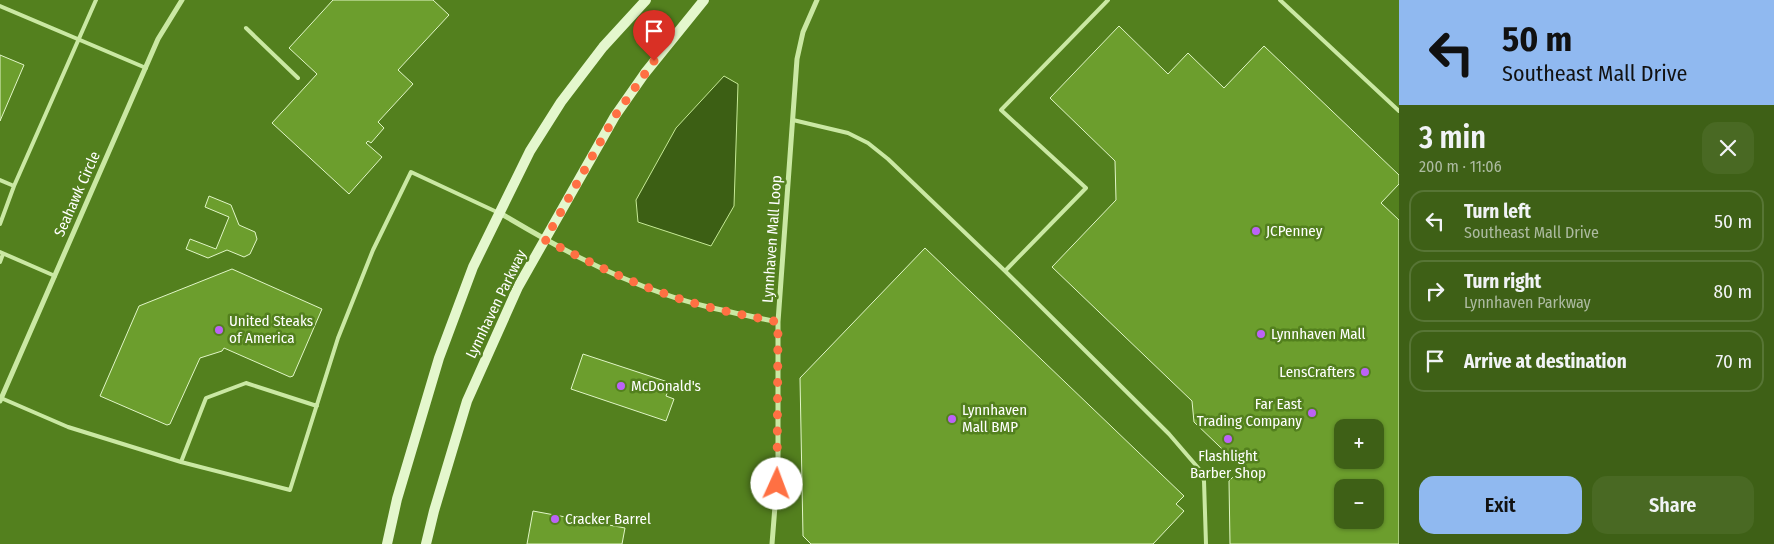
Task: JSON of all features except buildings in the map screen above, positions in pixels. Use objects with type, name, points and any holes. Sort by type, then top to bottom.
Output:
[{"type":"main road","name":"Lynnhaven Parkway","points":[[387,544],[397,499],[439,358],[473,267],[530,151],[561,102],[603,47],[646,0]]},
{"type":"main road","name":"Lynnhaven Parkway","points":[[426,544],[467,401],[518,287],[615,116],[644,73],[704,0]]},
{"type":"street","name":"Seahawk Circle","points":[[1,399],[158,39],[182,0]]},
{"type":"street","name":"Lynnhaven Mall Loop","points":[[772,544],[778,468],[778,322],[797,59],[803,32],[817,0]]},
{"type":"street","points":[[499,213],[545,240],[627,279],[664,294],[716,309],[778,322]]},
{"type":"lane","points":[[0,224],[14,186],[96,0]]},
{"type":"lane","points":[[1005,271],[1086,188],[1001,110],[1108,0]]},
{"type":"lane","points":[[1280,0],[1399,112]]},
{"type":"lane","points":[[0,6],[146,68]]},
{"type":"lane","points":[[246,28],[298,78]]},
{"type":"lane","points":[[793,120],[848,133],[868,143],[888,159],[1005,271],[1169,434],[1200,470],[1204,481],[1206,544]]},
{"type":"lane","points":[[1,399],[68,427],[181,462],[290,490],[338,338],[373,250],[411,172],[499,213]]},
{"type":"lane","points":[[0,180],[14,186]]},
{"type":"lane","points":[[0,262],[2,253],[54,276]]},
{"type":"lane","points":[[181,462],[206,398],[246,383],[317,406]]},
{"type":"shaded area","points":[[724,76],[738,84],[734,206],[711,246],[638,222],[636,200],[676,128]]},
{"type":"place","name":"JCPenney","points":[[1256,231]]},
{"type":"place","name":"United Steaks of America","points":[[219,330]]},
{"type":"place","name":"Lynnhaven Mall","points":[[1261,334]]},
{"type":"place","name":"LensCrafters","points":[[1365,372]]},
{"type":"place","name":"McDonald's","points":[[621,386]]},
{"type":"place","name":"Far East Trading Company","points":[[1312,413]]},
{"type":"place","name":"Lynnhaven Mall BMP","points":[[952,419]]},
{"type":"place","name":"Flashlight Barber Shop","points":[[1228,439]]},
{"type":"place","name":"Cracker Barrel","points":[[555,519]]},
{"type":"route","points":[[654,61],[615,116],[545,240],[627,279],[664,294],[716,309],[778,322],[777,484]]}]
